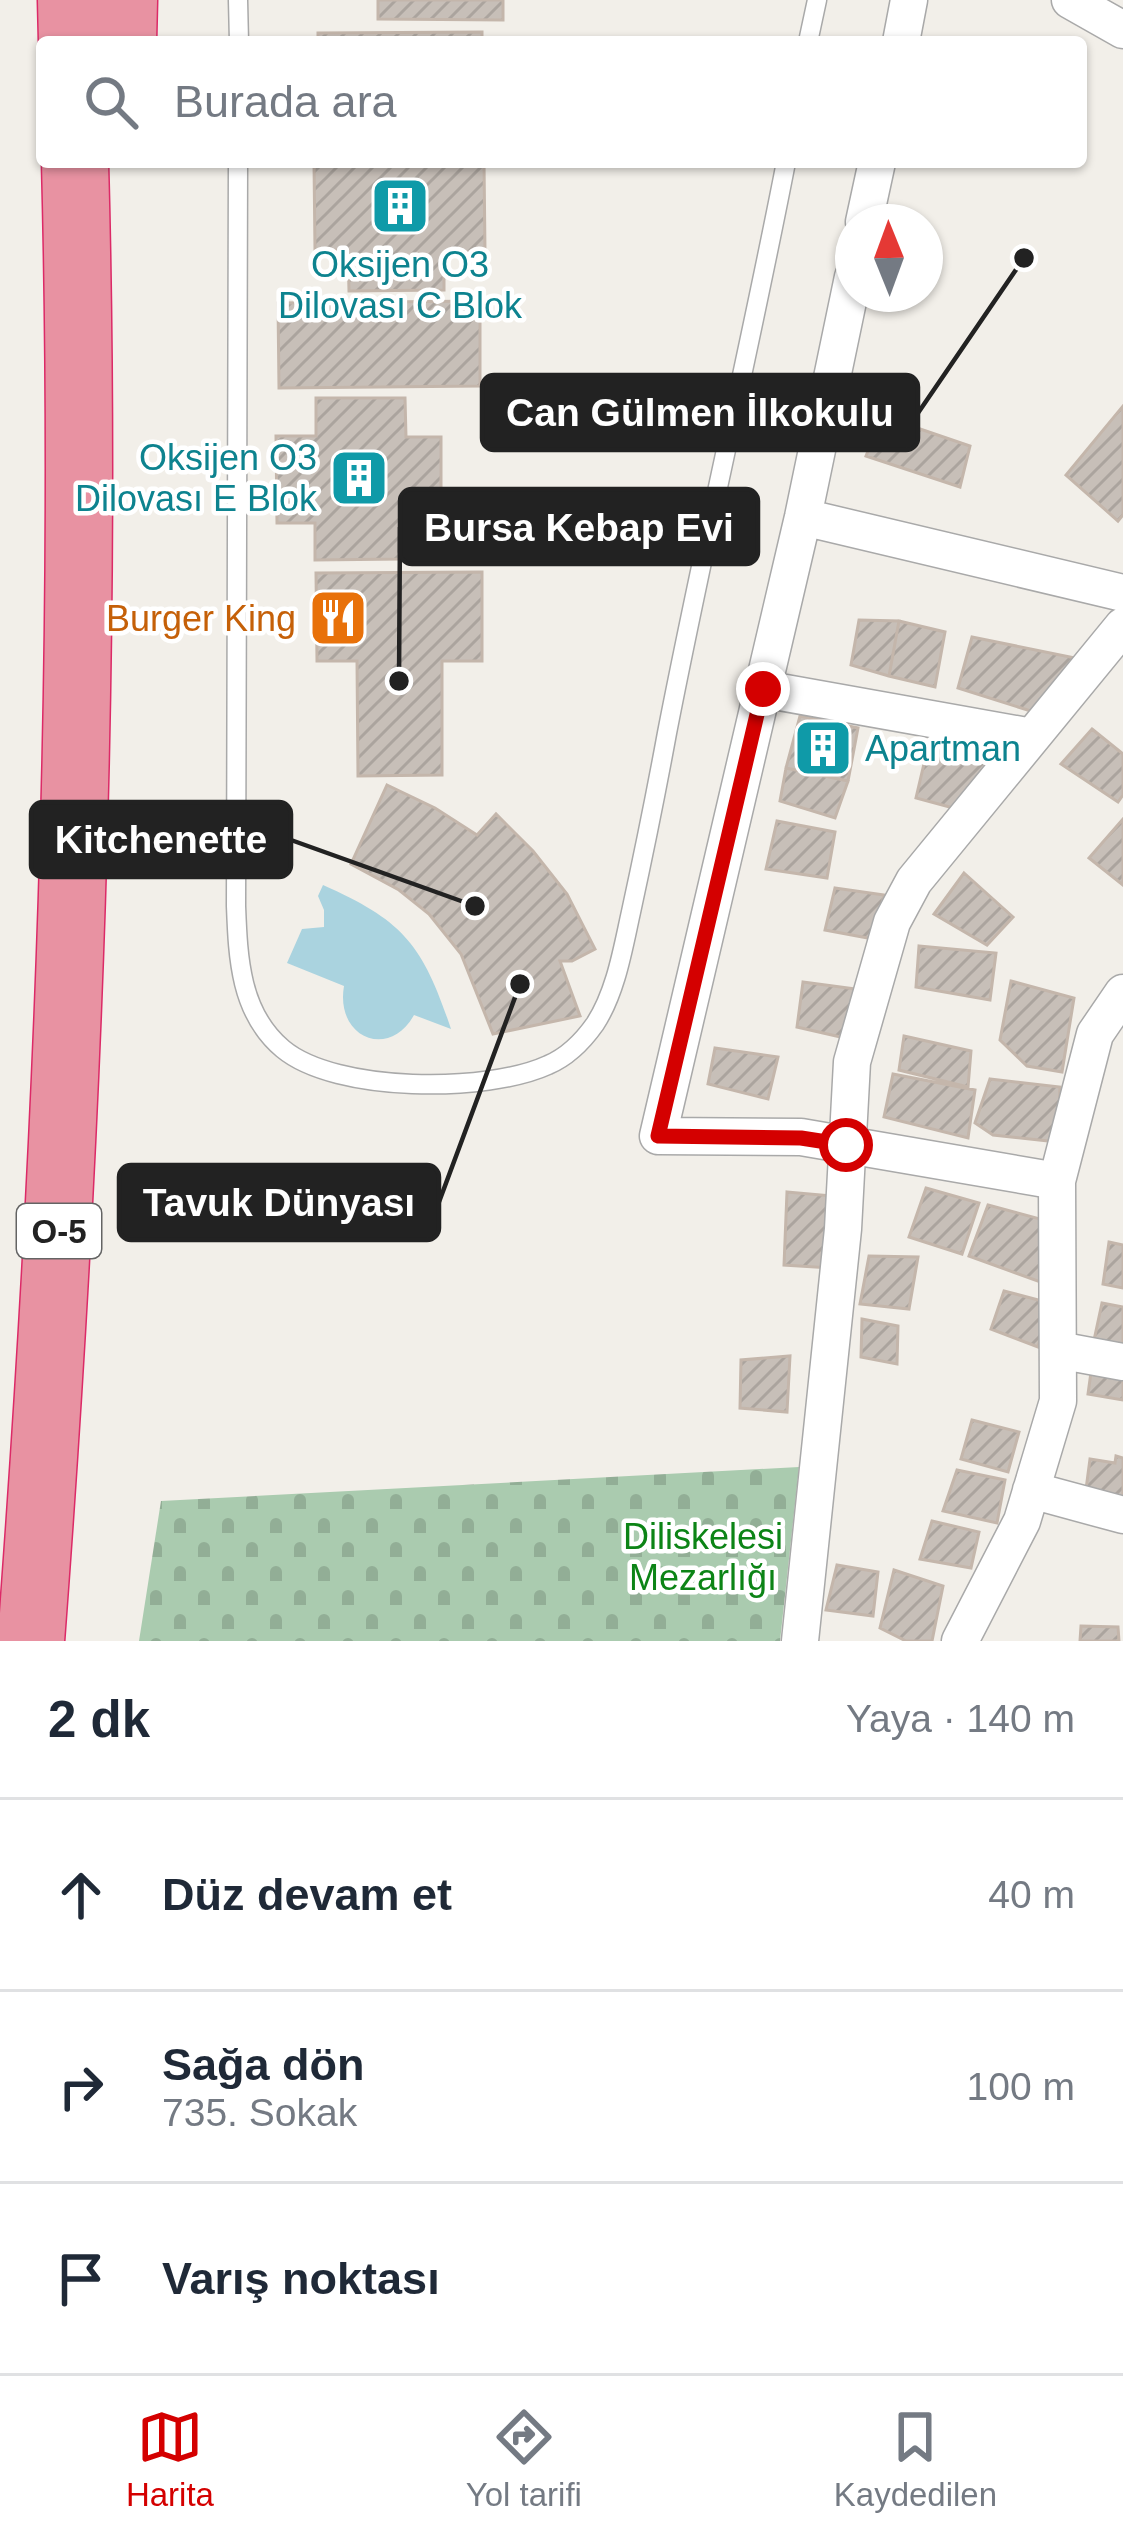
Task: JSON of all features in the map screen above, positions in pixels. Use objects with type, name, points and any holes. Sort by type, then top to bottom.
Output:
[{"type":"highway","points":[[71,0],[72,36]]},
{"type":"highway","points":[[123,36],[124,0]]},
{"type":"highway","name":"O-5","points":[[32,1641],[52,1364],[75,820],[80,563],[75,168]]},
{"type":"highway","points":[[75,820],[101,645],[106,574],[114,426],[118,168]]},
{"type":"street","points":[[902,36],[910,0]]},
{"type":"street","points":[[1070,0],[1123,30]]},
{"type":"street","points":[[869,204],[876,168]]},
{"type":"street","points":[[846,312],[803,517],[658,1136],[801,1138],[1057,1181]]},
{"type":"street","points":[[803,517],[1123,593]]},
{"type":"street","points":[[800,1641],[843,1229],[851,1062],[892,922],[914,881],[1123,626]]},
{"type":"street","points":[[763,689],[1032,737]]},
{"type":"street","points":[[960,1641],[1022,1521],[1058,1400],[1057,1181],[1095,1034],[1123,993]]},
{"type":"street","points":[[1058,1351],[1123,1362]]},
{"type":"street","points":[[1031,1490],[1123,1515]]},
{"type":"lane","points":[[238,0],[239,36]]},
{"type":"lane","points":[[809,36],[817,0]]},
{"type":"lane","points":[[238,168],[236,906],[244,986],[252,1008],[283,1048],[340,1075],[382,1082],[514,1076],[548,1065],[576,1048],[597,1022],[612,988],[651,821],[785,168]]},
{"type":"green space","name":"Diliskelesi Mezarlığı","points":[[799,1467],[780,1641],[139,1641],[161,1501]]},
{"type":"water","points":[[323,885],[373,911],[407,939],[431,976],[451,1029],[414,1015],[391,1037],[366,1037],[348,1019],[344,986],[287,963],[302,929],[324,927],[318,896]]},
{"type":"building","points":[[378,0],[503,0],[503,20],[378,19]]},
{"type":"building","points":[[482,32],[482,36],[318,36]]},
{"type":"building","name":"Oksijen O3 Dilovası C Blok","points":[[314,168],[484,168],[485,252],[444,252],[444,290],[349,291],[348,250],[315,250]]},
{"type":"building","points":[[480,301],[480,386],[279,388],[278,303]]},
{"type":"building","name":"Oksijen O3 Dilovası E Blok","points":[[316,398],[405,398],[406,437],[441,437],[441,520],[402,520],[402,559],[315,560],[315,523],[277,523],[276,436],[316,436]]},
{"type":"building","points":[[1123,406],[1123,515],[1118,521],[1066,475]]},
{"type":"building","points":[[882,416],[970,446],[960,487],[866,456]]},
{"type":"building","points":[[482,572],[482,661],[442,661],[442,775],[358,776],[357,661],[317,661],[316,573]]},
{"type":"building","points":[[859,620],[899,621],[889,676],[851,665]]},
{"type":"building","points":[[899,621],[945,632],[935,687],[889,676]]},
{"type":"building","points":[[972,637],[1075,658],[1037,713],[958,688]]},
{"type":"building","name":"Apartman","points":[[800,716],[858,728],[848,781],[786,768]]},
{"type":"building","points":[[1092,729],[1123,754],[1123,795],[1118,802],[1061,764]]},
{"type":"building","points":[[930,738],[994,752],[957,809],[916,798]]},
{"type":"building","points":[[786,768],[848,781],[835,818],[780,801]]},
{"type":"building","points":[[387,785],[477,835],[496,814],[533,851],[567,894],[595,949],[572,961],[560,961],[580,1016],[493,1034],[461,954],[429,914],[399,890],[351,864]]},
{"type":"building","points":[[1123,819],[1123,885],[1089,858]]},
{"type":"building","points":[[777,821],[835,832],[827,878],[766,869]]},
{"type":"building","points":[[964,873],[1013,917],[987,945],[934,914]]},
{"type":"building","points":[[835,888],[884,895],[873,939],[825,930]]},
{"type":"building","points":[[919,946],[996,953],[990,1000],[916,987]]},
{"type":"building","points":[[1011,981],[1074,998],[1062,1072],[1027,1066],[1000,1040]]},
{"type":"building","points":[[803,982],[863,990],[849,1039],[797,1027]]},
{"type":"building","points":[[904,1036],[971,1051],[968,1087],[899,1070]]},
{"type":"building","points":[[715,1048],[778,1057],[768,1099],[708,1084]]},
{"type":"building","points":[[893,1074],[975,1090],[968,1138],[884,1117]]},
{"type":"building","points":[[990,1079],[1060,1087],[1058,1142],[993,1135],[975,1123]]},
{"type":"building","points":[[926,1188],[979,1203],[962,1254],[909,1237]]},
{"type":"building","points":[[787,1192],[833,1196],[830,1268],[784,1265]]},
{"type":"building","points":[[988,1205],[1055,1223],[1046,1284],[969,1256]]},
{"type":"building","points":[[1109,1242],[1123,1245],[1123,1288],[1103,1284]]},
{"type":"building","points":[[869,1256],[918,1257],[909,1309],[860,1304]]},
{"type":"building","points":[[1004,1291],[1050,1303],[1038,1347],[991,1329]]},
{"type":"building","points":[[1102,1303],[1123,1307],[1123,1348],[1093,1345]]},
{"type":"building","points":[[862,1319],[898,1326],[897,1364],[861,1357]]},
{"type":"building","points":[[790,1356],[787,1412],[740,1408],[741,1360]]},
{"type":"building","points":[[1092,1365],[1123,1369],[1123,1400],[1088,1394]]},
{"type":"building","points":[[972,1420],[1019,1432],[1008,1472],[961,1459]]},
{"type":"building","points":[[1116,1456],[1123,1458],[1123,1508],[1085,1497],[1090,1459],[1115,1463]]},
{"type":"building","points":[[957,1470],[1005,1480],[997,1523],[943,1511]]},
{"type":"building","points":[[932,1521],[979,1532],[971,1568],[920,1559]]},
{"type":"building","points":[[837,1565],[878,1572],[873,1616],[826,1610]]},
{"type":"building","points":[[894,1570],[943,1586],[932,1641],[906,1641],[880,1628]]},
{"type":"building","points":[[1081,1626],[1118,1627],[1119,1641],[1080,1641]]},
{"type":"place","name":"Oksijen O3 Dilovası C Blok","points":[[400,206]]},
{"type":"place","name":"Can Gülmen İlkokulu","points":[[1024,258]]},
{"type":"place","name":"Oksijen O3 Dilovası E Blok","points":[[359,478]]},
{"type":"place","name":"Burger King","points":[[338,618]]},
{"type":"place","name":"Bursa Kebap Evi","points":[[399,681]]},
{"type":"place","name":"Apartman","points":[[823,748]]},
{"type":"place","name":"Kitchenette","points":[[475,906]]},
{"type":"place","name":"Tavuk Dünyası","points":[[520,984]]},
{"type":"route","points":[[763,689],[658,1136],[801,1138],[846,1145]]}]
